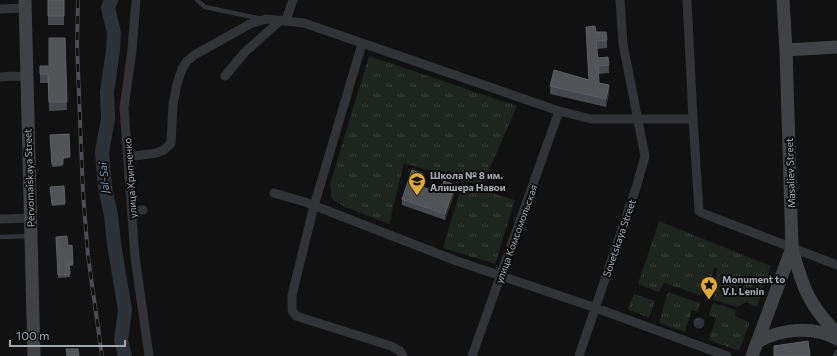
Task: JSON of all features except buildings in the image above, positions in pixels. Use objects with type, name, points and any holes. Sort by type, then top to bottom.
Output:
[{"type":"main road","name":"Masaliev Street","points":[[783,0],[792,248],[804,288],[814,308],[837,333]]},
{"type":"main road","name":"Pervomaiskaya Street","points":[[25,4],[34,356]]},
{"type":"main road","points":[[786,50],[837,47]]},
{"type":"main road","points":[[752,356],[792,248]]},
{"type":"main road","points":[[757,342],[769,336],[801,330],[822,332],[837,339]]},
{"type":"street","name":"улица Хрипченко","points":[[136,0],[132,50],[124,108],[133,211],[135,257],[149,356]]},
{"type":"street","points":[[225,76],[245,52],[284,20],[293,0]]},
{"type":"street","name":"Sovetskaya Street","points":[[579,356],[636,188],[645,156],[623,44],[620,0]]},
{"type":"street","points":[[687,0],[698,206],[700,213],[807,255],[837,265]]},
{"type":"street","points":[[0,9],[25,4]]},
{"type":"street","points":[[128,157],[156,153],[164,150],[171,143],[173,104],[182,68],[187,61],[223,38],[250,24],[266,19],[304,23],[559,111],[591,119],[693,119]]},
{"type":"street","points":[[362,44],[314,206],[292,295],[292,310],[296,316],[391,346],[400,351],[403,356]]},
{"type":"street","points":[[0,77],[26,77]]},
{"type":"street","name":"улица Комсомольская","points":[[472,356],[559,111]]},
{"type":"street","points":[[274,193],[314,206],[454,260],[596,308],[727,356]]},
{"type":"street","points":[[133,211],[143,210]]},
{"type":"street","points":[[0,219],[30,218]]},
{"type":"lane","points":[[197,0],[205,7],[266,19]]},
{"type":"lane","points":[[0,237],[31,236]]},
{"type":"lane","points":[[835,356],[837,352]]},
{"type":"green space","points":[[369,56],[517,106],[482,186],[404,163],[389,224],[345,207],[332,199],[330,184]]},
{"type":"green space","points":[[462,184],[515,200],[495,264],[443,248]]},
{"type":"green space","points":[[659,221],[771,266],[757,307],[746,302],[738,307],[713,300],[714,295],[711,294],[718,269],[715,267],[706,292],[703,291],[702,296],[664,283],[659,292],[638,284]]},
{"type":"green space","points":[[668,292],[700,303],[698,312],[692,310],[685,332],[659,323]]},
{"type":"green space","points":[[634,294],[655,301],[649,318],[628,309]]},
{"type":"green space","points":[[713,303],[736,310],[734,316],[750,322],[739,351],[709,340],[716,318],[709,315]]},
{"type":"water","points":[[697,318],[701,318],[703,319],[703,327],[697,328],[694,325],[694,321]]},
{"type":"waterway","name":"Jal-Sai","points":[[111,0],[108,8],[114,33],[113,50],[107,92],[108,119],[102,152],[105,188],[111,215],[114,244],[125,310],[121,340],[125,356]]},
{"type":"railway","points":[[78,0],[77,46],[83,193],[88,256],[102,356]]},
{"type":"place","name":"Школа № 8 им. Алишера Навои","points":[[417,196]]},
{"type":"place","name":"Monument to V.I. Lenin","points":[[709,300]]}]
